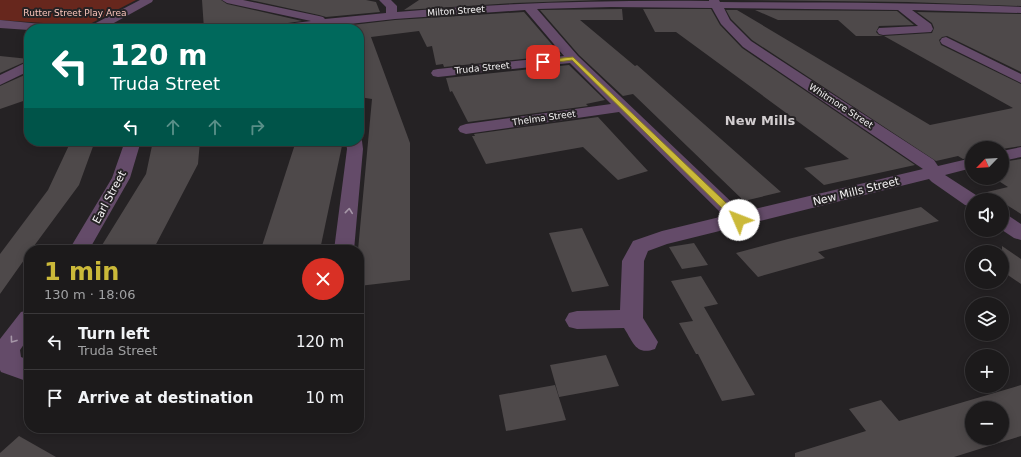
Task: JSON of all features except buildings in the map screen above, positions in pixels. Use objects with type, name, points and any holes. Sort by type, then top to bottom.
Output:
[{"type":"street","points":[[103,24],[148,0]]},
{"type":"street","points":[[227,0],[306,16],[326,24]]},
{"type":"street","points":[[384,0],[391,6],[392,15]]},
{"type":"street","points":[[930,0],[940,7]]},
{"type":"street","name":"Milton Street","points":[[334,24],[392,15],[528,6],[593,4],[715,2],[940,7],[986,4],[1021,10]]},
{"type":"street","name":"Whitmore Street","points":[[715,2],[725,22],[747,44],[928,164],[938,178],[965,196]]},
{"type":"street","points":[[528,6],[573,58],[739,220]]},
{"type":"street","points":[[883,31],[927,29],[927,27],[900,6]]},
{"type":"street","points":[[0,24],[24,26]]},
{"type":"street","points":[[946,41],[1021,79]]},
{"type":"street","name":"Truda Street","points":[[438,73],[573,58]]},
{"type":"street","points":[[0,81],[24,67]]},
{"type":"street","points":[[0,85],[24,78]]},
{"type":"street","name":"Thelma Street","points":[[466,129],[622,107]]},
{"type":"street","name":"Earl Street","points":[[82,245],[121,178],[131,146]]},
{"type":"street","points":[[345,245],[355,146]]},
{"type":"street","points":[[1009,155],[1021,152]]},
{"type":"street","name":"New Mills Street","points":[[631,319],[632,261],[640,246],[662,238],[965,164]]},
{"type":"street","points":[[1009,226],[1021,234]]},
{"type":"street","points":[[577,320],[631,319],[646,342]]},
{"type":"street","points":[[20,368],[7,348],[24,325]]},
{"type":"green space","name":"Rutter Street Play Area","points":[[0,0],[136,0],[90,24],[57,24],[0,20]]},
{"type":"district","name":"New Mills","points":[[760,120]]},
{"type":"route","points":[[543,62],[573,58],[739,220]]}]
